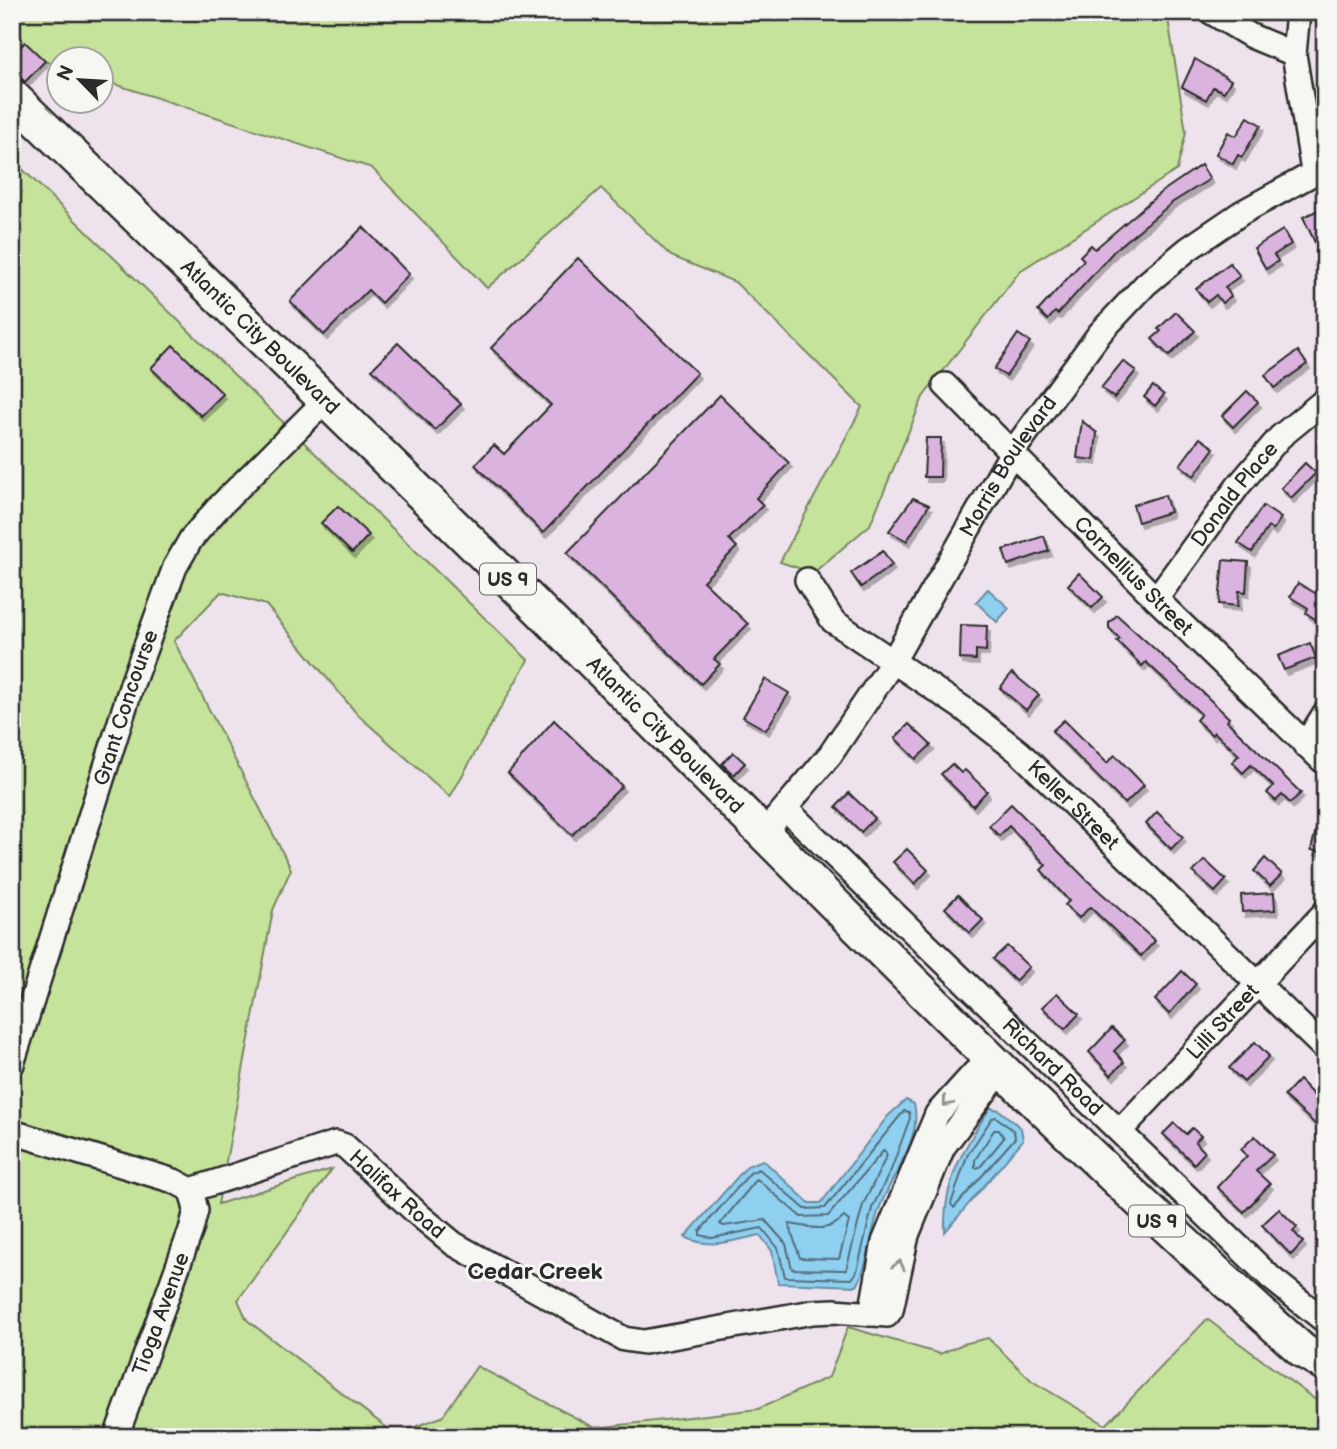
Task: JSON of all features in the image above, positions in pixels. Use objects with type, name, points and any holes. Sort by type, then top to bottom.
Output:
[{"type":"highway","name":"Atlantic City Boulevard","points":[[12,96],[548,618],[763,834],[1169,1232],[1303,1351],[1325,1364]]},
{"type":"street","points":[[1211,12],[1251,36],[1294,54]]},
{"type":"street","points":[[1298,12],[1294,54],[1319,169]]},
{"type":"street","name":"Morris Boulevard","points":[[763,834],[830,755],[892,663],[1011,454],[1100,333],[1146,284],[1220,227],[1319,169]]},
{"type":"street","name":"Cornellius Street","points":[[945,385],[1156,599],[1325,764]]},
{"type":"street","name":"Donald Place","points":[[1156,599],[1238,486],[1280,437],[1325,400]]},
{"type":"street","name":"Grant Concourse","points":[[12,1064],[133,681],[175,567],[191,539],[217,509],[325,401]]},
{"type":"street","name":"Keller Street","points":[[807,580],[832,621],[964,709],[1019,752],[1325,1049]]},
{"type":"street","points":[[1305,745],[1325,713]]},
{"type":"street","name":"Richard Road","points":[[786,808],[1271,1279],[1325,1321]]},
{"type":"street","name":"Lilli Street","points":[[1120,1131],[1325,912]]},
{"type":"street","name":"Halifax Road","points":[[191,1190],[336,1143],[345,1146],[454,1244],[624,1339],[644,1342],[834,1311],[853,1300],[879,1304],[884,1242],[937,1114],[975,1072],[1000,1065]]},
{"type":"street","points":[[12,1132],[174,1181],[191,1190]]},
{"type":"street","name":"Tioga Avenue","points":[[116,1437],[191,1230],[196,1210],[191,1190]]},
{"type":"green space","points":[[12,12],[1167,12],[1186,132],[1177,170],[1020,271],[923,397],[870,525],[813,573],[780,562],[862,407],[735,282],[671,256],[601,188],[487,288],[372,168],[116,85],[116,46],[46,46],[46,62],[12,51]]},
{"type":"green space","points":[[12,159],[528,660],[450,797],[357,714],[266,605],[221,592],[174,641],[291,869],[273,910],[218,1204],[332,1169],[238,1300],[247,1320],[395,1434],[442,1417],[477,1366],[595,1428],[758,1409],[829,1377],[848,1327],[940,1354],[963,1344],[988,1338],[1032,1381],[1106,1425],[1207,1319],[1325,1407],[1325,1437],[12,1437]]},
{"type":"water","points":[[988,589],[1009,608],[997,622],[976,602]]},
{"type":"water","points":[[906,1100],[914,1104],[914,1131],[878,1212],[857,1286],[778,1283],[772,1251],[760,1235],[713,1243],[685,1237],[747,1166],[763,1160],[809,1203],[821,1203],[888,1116]]},
{"type":"water","points":[[990,1108],[999,1110],[1021,1128],[1023,1140],[945,1232],[947,1197],[951,1182],[963,1152]]},
{"type":"building","points":[[25,42],[45,61],[25,82],[12,70],[12,55]]},
{"type":"building","points":[[1195,59],[1231,80],[1224,92],[1213,87],[1206,100],[1182,87]]},
{"type":"building","points":[[1248,117],[1261,125],[1242,157],[1238,155],[1233,164],[1216,154],[1228,132],[1236,136]]},
{"type":"building","points":[[1201,165],[1210,179],[1173,202],[1114,251],[1058,314],[1055,312],[1048,320],[1038,311],[1084,260],[1080,256],[1091,245],[1095,249],[1160,193]]},
{"type":"building","points":[[1325,207],[1325,264],[1303,217]]},
{"type":"building","points":[[363,227],[409,274],[381,303],[368,290],[324,335],[290,301]]},
{"type":"building","points":[[1283,230],[1291,244],[1274,255],[1278,261],[1266,269],[1254,248]]},
{"type":"building","points":[[578,258],[697,373],[543,533],[475,465],[494,445],[504,454],[551,405],[491,348]]},
{"type":"building","points":[[1230,263],[1240,276],[1225,287],[1231,296],[1222,303],[1216,295],[1207,302],[1196,289]]},
{"type":"building","points":[[1176,312],[1195,331],[1169,356],[1152,339],[1161,331],[1158,329]]},
{"type":"building","points":[[1018,334],[1030,342],[1006,376],[994,369]]},
{"type":"building","points":[[398,343],[461,404],[435,430],[372,369]]},
{"type":"building","points":[[173,345],[223,394],[201,416],[151,368]]},
{"type":"building","points":[[1298,351],[1307,364],[1274,388],[1265,375]]},
{"type":"building","points":[[1123,361],[1136,371],[1114,398],[1101,388]]},
{"type":"building","points":[[1153,386],[1164,395],[1155,406],[1144,397]]},
{"type":"building","points":[[1247,391],[1258,402],[1233,427],[1222,416]]},
{"type":"building","points":[[720,395],[789,463],[756,498],[763,505],[729,539],[737,547],[703,581],[748,624],[714,659],[720,664],[701,684],[567,553]]},
{"type":"building","points":[[1082,421],[1097,433],[1094,460],[1077,458]]},
{"type":"building","points":[[926,438],[941,438],[940,477],[924,477]]},
{"type":"building","points":[[1200,438],[1214,448],[1194,476],[1180,465]]},
{"type":"building","points":[[1305,463],[1316,473],[1291,498],[1281,488]]},
{"type":"building","points":[[1165,495],[1170,512],[1138,522],[1133,505]]},
{"type":"building","points":[[913,498],[929,505],[907,541],[889,531]]},
{"type":"building","points":[[338,506],[369,535],[352,553],[321,523]]},
{"type":"building","points":[[1263,506],[1281,518],[1273,530],[1268,527],[1252,552],[1238,543]]},
{"type":"building","points":[[1044,536],[1049,551],[1008,565],[1003,550]]},
{"type":"building","points":[[883,551],[892,565],[861,587],[851,573]]},
{"type":"building","points":[[1223,560],[1248,562],[1246,592],[1239,591],[1238,606],[1219,604]]},
{"type":"building","points":[[1079,573],[1103,597],[1092,608],[1068,585]]},
{"type":"building","points":[[1298,583],[1325,599],[1325,609],[1318,621],[1306,613],[1308,608],[1290,597]]},
{"type":"building","points":[[1117,615],[1229,718],[1227,721],[1301,793],[1290,803],[1282,795],[1276,801],[1267,793],[1273,786],[1251,765],[1243,773],[1232,762],[1239,755],[1196,720],[1201,714],[1146,662],[1142,666],[1117,641],[1120,639],[1109,628],[1109,623]]},
{"type":"building","points":[[961,625],[987,626],[986,651],[976,650],[976,660],[960,659]]},
{"type":"building","points":[[1310,643],[1316,658],[1284,670],[1278,656]]},
{"type":"building","points":[[1012,673],[1039,695],[1026,710],[1000,688]]},
{"type":"building","points":[[765,679],[789,693],[766,730],[743,717]]},
{"type":"building","points":[[554,720],[622,786],[572,835],[508,773]]},
{"type":"building","points":[[1064,720],[1107,763],[1115,755],[1144,785],[1125,804],[1052,731]]},
{"type":"building","points":[[909,724],[931,745],[916,759],[895,738]]},
{"type":"building","points":[[733,752],[745,763],[734,775],[722,764]]},
{"type":"building","points":[[952,764],[961,773],[965,770],[987,791],[973,806],[941,774]]},
{"type":"building","points":[[849,793],[875,818],[861,832],[836,807]]},
{"type":"building","points":[[1011,804],[1088,881],[1155,941],[1141,956],[1090,907],[1079,918],[1065,905],[1069,901],[1041,870],[1046,865],[1009,826],[999,836],[989,826]]},
{"type":"building","points":[[1157,812],[1183,837],[1171,849],[1146,824]]},
{"type":"building","points":[[1320,813],[1325,813],[1325,853],[1311,850]]},
{"type":"building","points":[[907,849],[928,870],[915,884],[893,862]]},
{"type":"building","points":[[1265,858],[1282,874],[1270,886],[1254,871]]},
{"type":"building","points":[[1205,860],[1226,880],[1215,892],[1193,872]]},
{"type":"building","points":[[1274,893],[1275,910],[1242,912],[1241,895]]},
{"type":"building","points":[[958,895],[983,920],[970,933],[945,908]]},
{"type":"building","points":[[1007,946],[1029,967],[1015,981],[993,959]]},
{"type":"building","points":[[1182,971],[1196,984],[1169,1014],[1155,1000]]},
{"type":"building","points":[[1057,993],[1079,1014],[1065,1029],[1042,1007]]},
{"type":"building","points":[[1112,1028],[1125,1040],[1114,1051],[1124,1062],[1111,1075],[1089,1052]]},
{"type":"building","points":[[1255,1042],[1269,1056],[1244,1082],[1229,1068]]},
{"type":"building","points":[[1299,1080],[1325,1107],[1325,1133],[1284,1096]]},
{"type":"building","points":[[1174,1123],[1186,1134],[1192,1128],[1201,1136],[1195,1142],[1205,1152],[1194,1164],[1163,1134]]},
{"type":"building","points":[[1255,1136],[1273,1155],[1256,1171],[1270,1184],[1244,1212],[1217,1187],[1247,1156],[1241,1149]]},
{"type":"building","points":[[1279,1209],[1297,1227],[1293,1231],[1303,1242],[1291,1255],[1262,1225]]},
{"type":"district","name":"Cedar Creek","points":[[535,1271]]}]
